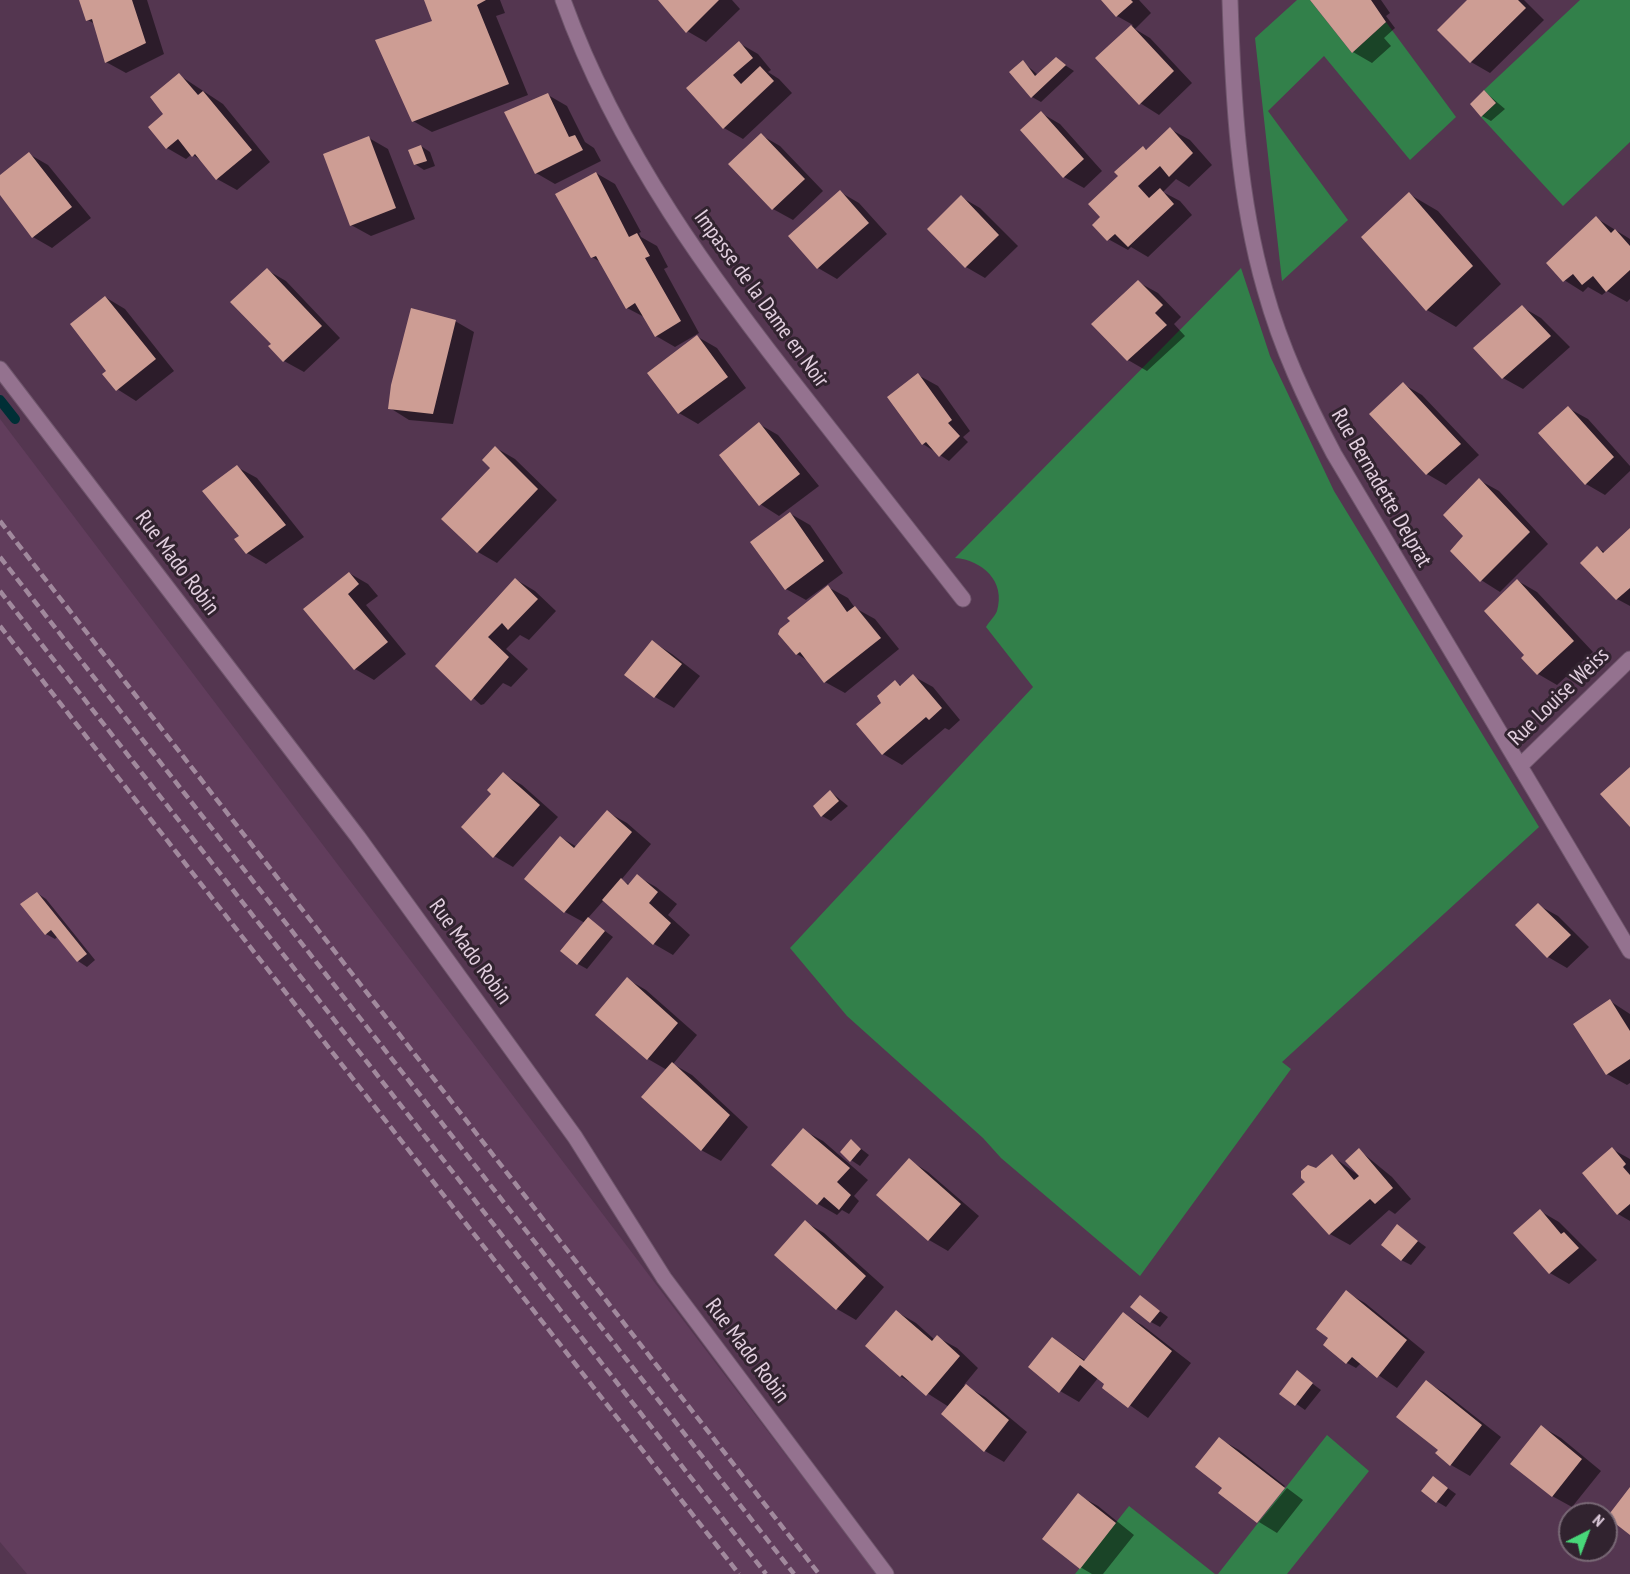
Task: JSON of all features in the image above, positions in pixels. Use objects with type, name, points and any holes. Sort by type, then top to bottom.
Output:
[{"type":"street","name":"Impasse de la Dame en Noir","points":[[563,0],[580,49],[624,134],[678,225],[728,300],[963,599]]},
{"type":"street","name":"Rue Bernadette Delprat","points":[[1230,0],[1237,125],[1246,206],[1264,289],[1282,345],[1306,403],[1334,454],[1630,951]]},
{"type":"street","name":"Rue Mado Robin","points":[[0,369],[358,837],[575,1137],[664,1278],[886,1574]]},
{"type":"street","name":"Rue Louise Weiss","points":[[1520,766],[1630,660]]},
{"type":"shaded area","points":[[0,419],[877,1574],[27,1574],[0,1542]]},
{"type":"green space","points":[[1297,0],[1310,0],[1352,53],[1386,22],[1456,117],[1410,160],[1324,56],[1268,111],[1348,220],[1282,281],[1255,38]]},
{"type":"green space","points":[[1580,0],[1630,0],[1630,142],[1563,206],[1481,117],[1496,103],[1484,90]]},
{"type":"green space","points":[[1241,268],[1270,356],[1334,491],[1539,827],[1282,1062],[1291,1069],[1140,1276],[1001,1158],[983,1138],[847,1016],[790,948],[1033,687],[986,627],[997,611],[999,600],[995,582],[983,568],[955,558]]},
{"type":"green space","points":[[1327,1435],[1369,1471],[1287,1574],[1218,1574]]},
{"type":"green space","points":[[1129,1506],[1215,1574],[1075,1574]]},
{"type":"building","points":[[79,0],[132,0],[146,43],[105,63],[92,19],[86,21]]},
{"type":"building","points":[[424,0],[486,0],[477,5],[509,84],[412,122],[375,40],[432,21]]},
{"type":"building","points":[[658,0],[719,0],[686,33]]},
{"type":"building","points":[[1101,0],[1131,0],[1133,2],[1116,17]]},
{"type":"building","points":[[1310,0],[1371,0],[1386,22],[1352,53]]},
{"type":"building","points":[[1467,0],[1518,0],[1526,8],[1470,63],[1437,30]]},
{"type":"building","points":[[1131,25],[1174,71],[1139,105],[1095,58]]},
{"type":"building","points":[[739,41],[753,58],[733,75],[741,84],[760,66],[774,81],[723,129],[686,88]]},
{"type":"building","points":[[1056,57],[1066,65],[1031,98],[1009,72],[1023,60],[1035,76]]},
{"type":"building","points":[[179,73],[198,95],[203,91],[252,150],[216,180],[195,154],[192,157],[178,139],[166,149],[148,127],[163,114],[150,97]]},
{"type":"building","points":[[1484,90],[1496,103],[1481,117],[1470,104]]},
{"type":"building","points":[[548,93],[569,137],[575,135],[583,150],[535,174],[504,112]]},
{"type":"building","points":[[1041,111],[1084,159],[1063,178],[1020,130]]},
{"type":"building","points":[[1170,127],[1193,153],[1169,177],[1160,166],[1138,186],[1149,198],[1160,188],[1174,204],[1128,247],[1115,234],[1107,241],[1092,225],[1100,217],[1088,204],[1118,176],[1114,172],[1143,146],[1146,150]]},
{"type":"building","points":[[761,133],[805,179],[772,210],[728,164]]},
{"type":"building","points":[[369,136],[396,208],[350,226],[323,154]]},
{"type":"building","points":[[421,145],[427,161],[414,165],[408,150]]},
{"type":"building","points":[[29,152],[72,207],[32,238],[0,195],[0,175]]},
{"type":"building","points":[[596,172],[629,237],[637,233],[650,256],[645,258],[681,321],[655,337],[635,303],[626,309],[596,256],[591,258],[555,194]]},
{"type":"building","points":[[840,190],[869,223],[817,269],[788,236]]},
{"type":"building","points":[[1409,192],[1473,266],[1426,311],[1361,237]]},
{"type":"building","points":[[961,195],[999,235],[965,268],[927,229]]},
{"type":"building","points":[[1596,216],[1611,233],[1615,229],[1630,246],[1630,270],[1606,292],[1593,276],[1582,285],[1573,274],[1563,282],[1546,263]]},
{"type":"building","points":[[267,268],[322,326],[283,362],[268,346],[271,344],[230,302]]},
{"type":"building","points":[[1138,280],[1163,305],[1155,313],[1167,325],[1127,361],[1091,324]]},
{"type":"building","points":[[105,296],[156,359],[116,391],[102,374],[106,371],[70,324]]},
{"type":"building","points":[[1522,305],[1551,336],[1502,379],[1473,348]]},
{"type":"building","points":[[411,308],[456,320],[433,414],[388,409],[391,385]]},
{"type":"building","points":[[697,335],[728,377],[678,414],[647,373]]},
{"type":"building","points":[[918,373],[952,420],[948,423],[960,436],[939,457],[926,442],[922,445],[887,397]]},
{"type":"building","points":[[1403,382],[1461,444],[1426,475],[1369,414]]},
{"type":"building","points":[[1568,406],[1614,457],[1585,485],[1538,433]]},
{"type":"building","points":[[759,422],[800,474],[759,506],[719,455]]},
{"type":"building","points":[[495,446],[538,489],[477,553],[441,519],[490,468],[482,460]]},
{"type":"building","points":[[237,465],[286,525],[246,554],[234,539],[239,536],[202,491]]},
{"type":"building","points":[[1479,478],[1530,532],[1480,582],[1450,551],[1463,536],[1443,515]]},
{"type":"building","points":[[790,512],[824,561],[785,590],[750,542]]},
{"type":"building","points":[[1630,528],[1630,588],[1616,600],[1580,563],[1597,546],[1603,553]]},
{"type":"building","points":[[349,572],[359,584],[348,594],[388,642],[354,670],[303,609]]},
{"type":"building","points":[[515,578],[538,599],[508,630],[502,623],[488,637],[509,657],[471,701],[435,666]]},
{"type":"building","points":[[1517,579],[1574,641],[1537,675],[1521,658],[1524,655],[1484,611]]},
{"type":"building","points":[[828,585],[847,612],[855,606],[881,638],[824,683],[800,652],[796,655],[778,634],[780,629],[790,621],[787,618]]},
{"type":"building","points":[[652,640],[682,664],[654,698],[624,675]]},
{"type":"building","points":[[913,674],[942,708],[929,720],[926,717],[882,755],[856,724],[881,703],[877,696],[895,680],[900,686]]},
{"type":"building","points":[[1630,767],[1630,827],[1600,794]]},
{"type":"building","points":[[503,772],[540,805],[493,858],[461,827],[491,794],[487,790]]},
{"type":"building","points":[[830,790],[839,801],[821,817],[813,806]]},
{"type":"building","points":[[607,810],[632,832],[564,913],[524,879],[560,836],[574,848]]},
{"type":"building","points":[[637,874],[658,892],[649,903],[671,923],[653,945],[602,900],[621,878],[628,885]]},
{"type":"building","points":[[37,892],[87,954],[77,962],[51,930],[45,935],[20,904]]},
{"type":"building","points":[[1538,903],[1571,935],[1547,958],[1515,925]]},
{"type":"building","points":[[588,917],[605,931],[577,965],[560,951]]},
{"type":"building","points":[[627,977],[678,1023],[647,1060],[595,1015]]},
{"type":"building","points":[[1610,999],[1630,1031],[1630,1059],[1606,1075],[1573,1024]]},
{"type":"building","points":[[672,1062],[730,1115],[701,1151],[641,1097]]},
{"type":"building","points":[[803,1128],[850,1168],[837,1182],[851,1195],[839,1210],[824,1197],[817,1205],[771,1165]]},
{"type":"building","points":[[851,1139],[861,1149],[850,1162],[840,1152]]},
{"type":"building","points":[[1612,1147],[1626,1164],[1623,1167],[1630,1175],[1630,1204],[1617,1215],[1582,1173]]},
{"type":"building","points":[[1359,1148],[1393,1188],[1375,1204],[1370,1199],[1329,1235],[1292,1194],[1305,1182],[1301,1178],[1301,1171],[1308,1165],[1316,1168],[1332,1154],[1354,1180],[1359,1176],[1345,1161]]},
{"type":"building","points":[[909,1158],[961,1204],[928,1241],[876,1195]]},
{"type":"building","points":[[1540,1209],[1561,1234],[1564,1232],[1579,1248],[1549,1274],[1513,1233]]},
{"type":"building","points":[[805,1220],[866,1276],[836,1310],[774,1255]]},
{"type":"building","points":[[1397,1224],[1418,1241],[1401,1261],[1381,1245]]},
{"type":"building","points":[[1346,1290],[1407,1340],[1377,1378],[1352,1357],[1346,1364],[1323,1345],[1328,1338],[1316,1329]]},
{"type":"building","points":[[1140,1295],[1160,1311],[1150,1323],[1130,1307]]},
{"type":"building","points":[[896,1310],[932,1341],[937,1335],[960,1356],[926,1396],[865,1346]]},
{"type":"building","points":[[1123,1312],[1172,1351],[1128,1408],[1102,1388],[1104,1384],[1080,1365],[1059,1393],[1028,1367],[1052,1337],[1084,1361]]},
{"type":"building","points":[[1297,1370],[1313,1383],[1295,1406],[1279,1394]]},
{"type":"building","points":[[1426,1380],[1482,1425],[1450,1466],[1435,1453],[1438,1450],[1396,1417]]},
{"type":"building","points":[[966,1384],[1009,1420],[984,1452],[941,1414]]},
{"type":"building","points":[[1541,1425],[1582,1459],[1552,1497],[1510,1464]]},
{"type":"building","points":[[1219,1437],[1285,1488],[1257,1523],[1218,1493],[1222,1488],[1195,1467]]},
{"type":"building","points":[[1433,1476],[1448,1488],[1436,1503],[1421,1491]]},
{"type":"building","points":[[1630,1487],[1630,1535],[1618,1526],[1618,1503]]},
{"type":"building","points":[[1078,1493],[1116,1523],[1080,1569],[1042,1539]]},
{"type":"waterway","points":[[0,400],[15,419]]},
{"type":"railway","points":[[0,521],[819,1574]]},
{"type":"railway","points":[[0,557],[794,1574]]},
{"type":"railway","points":[[0,591],[766,1574]]},
{"type":"railway","points":[[0,626],[739,1574]]}]
